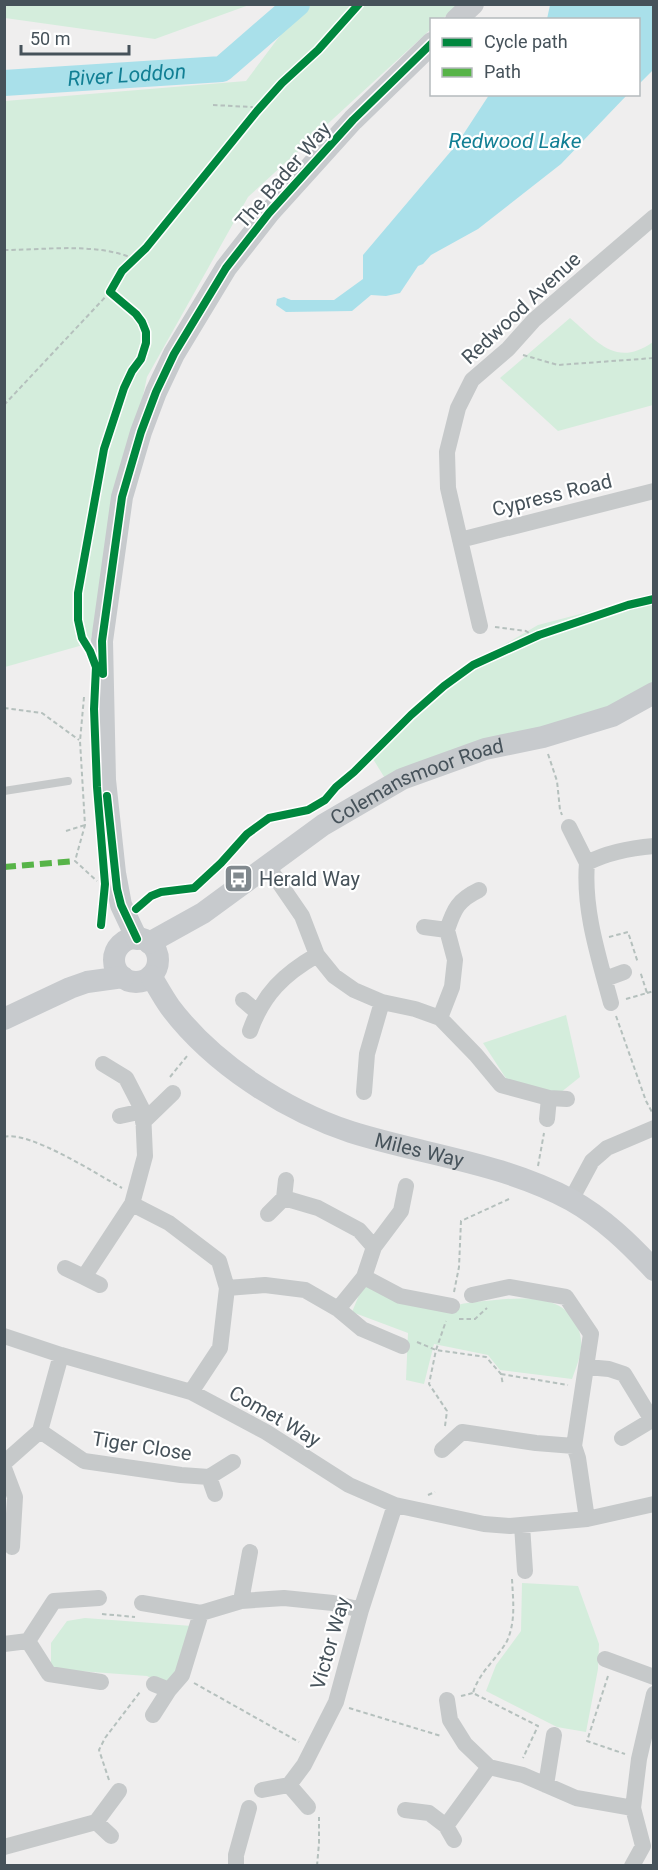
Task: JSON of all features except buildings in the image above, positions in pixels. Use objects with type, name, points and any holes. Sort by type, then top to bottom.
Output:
[{"type":"street","points":[[458,18],[472,4]]},
{"type":"street","name":"The Bader Way","points":[[136,960],[121,905],[111,886],[105,780],[102,641],[122,497],[141,432],[174,354],[226,268],[269,213],[339,136],[430,45]]},
{"type":"street","name":"Redwood Avenue","points":[[480,626],[448,488],[447,452],[458,408],[472,380],[508,349],[534,320],[654,218]]},
{"type":"street","name":"Cypress Road","points":[[460,540],[654,491]]},
{"type":"street","name":"Colemansmoor Road","points":[[136,960],[323,825],[402,779],[485,749],[543,737],[612,716],[654,693]]},
{"type":"street","points":[[569,827],[587,863],[585,884],[591,920],[611,1003]]},
{"type":"street","points":[[587,863],[602,855],[654,846]]},
{"type":"street","points":[[267,865],[302,916],[317,955],[334,976],[354,990],[382,1002],[415,1009],[441,1018],[501,1084],[549,1098],[567,1099]]},
{"type":"street","points":[[441,1018],[452,987],[455,960],[447,930],[454,909],[466,896],[479,890]]},
{"type":"street","points":[[424,927],[447,930]]},
{"type":"street","points":[[250,1031],[257,1012],[276,984],[317,955]]},
{"type":"street","points":[[4,1019],[136,960]]},
{"type":"street","name":"Miles Way","points":[[136,960],[170,1007],[228,1066],[291,1107],[349,1131],[496,1170],[571,1200],[602,1220],[630,1244],[654,1270]]},
{"type":"street","points":[[605,979],[624,972]]},
{"type":"street","points":[[243,1000],[257,1012]]},
{"type":"street","points":[[364,1092],[367,1053],[382,1002]]},
{"type":"street","points":[[84,1277],[134,1200],[145,1156],[143,1117],[126,1078],[103,1064]]},
{"type":"street","points":[[143,1117],[169,1088]]},
{"type":"street","points":[[547,1119],[549,1098]]},
{"type":"street","points":[[120,1116],[143,1117]]},
{"type":"street","points":[[571,1200],[592,1161],[607,1148],[632,1135],[654,1128]]},
{"type":"street","points":[[268,1214],[284,1198],[286,1180]]},
{"type":"street","points":[[338,1309],[364,1277],[374,1247],[401,1211],[406,1186]]},
{"type":"street","points":[[284,1198],[318,1208],[359,1230],[374,1247]]},
{"type":"street","points":[[134,1200],[219,1261],[227,1288],[220,1348],[191,1392]]},
{"type":"street","points":[[65,1268],[100,1286]]},
{"type":"street","points":[[364,1277],[400,1296],[454,1313]]},
{"type":"street","points":[[479,1294],[510,1279],[566,1297],[591,1334],[574,1446],[578,1458],[587,1519]]},
{"type":"street","points":[[227,1288],[265,1285],[305,1290],[338,1309],[362,1329],[409,1344]]},
{"type":"street","name":"Comet Way","points":[[4,1336],[61,1355],[191,1392],[266,1432],[348,1485],[395,1505],[484,1524],[522,1525],[587,1519],[654,1504]]},
{"type":"street","points":[[4,1463],[40,1431],[61,1355]]},
{"type":"street","points":[[587,1367],[609,1369],[624,1374],[653,1420],[622,1438]]},
{"type":"street","name":"Tiger Close","points":[[40,1431],[84,1461],[209,1477],[233,1462]]},
{"type":"street","points":[[442,1450],[462,1432],[574,1446]]},
{"type":"street","points":[[4,1468],[15,1497],[12,1547]]},
{"type":"street","name":"Tiger Close","points":[[209,1477],[215,1494]]},
{"type":"street","name":"Victor Way","points":[[289,1785],[304,1764],[336,1702],[361,1610],[395,1505]]},
{"type":"street","points":[[518,1574],[522,1525]]},
{"type":"street","points":[[241,1601],[250,1552]]},
{"type":"street","points":[[142,1610],[201,1613],[241,1601],[284,1598],[333,1603],[361,1610]]},
{"type":"street","points":[[4,1644],[28,1641],[54,1601],[98,1606]]},
{"type":"street","points":[[153,1715],[161,1687],[182,1675],[201,1613]]},
{"type":"street","points":[[28,1641],[48,1674],[101,1682]]},
{"type":"street","points":[[608,1660],[654,1677]]},
{"type":"street","points":[[632,1866],[649,1847],[633,1808],[639,1759],[654,1694]]},
{"type":"street","points":[[447,1700],[450,1719],[465,1744],[489,1767],[523,1775],[576,1798],[633,1808]]},
{"type":"street","points":[[546,1785],[554,1735]]},
{"type":"street","points":[[405,1810],[429,1813],[450,1833],[489,1767]]},
{"type":"street","points":[[262,1790],[289,1785],[308,1807]]},
{"type":"street","points":[[4,1847],[96,1822],[119,1791]]},
{"type":"street","points":[[236,1866],[236,1855],[249,1808]]},
{"type":"street","points":[[96,1822],[111,1836]]},
{"type":"lane","points":[[4,790],[68,780]]},
{"type":"path","points":[[250,120],[263,104]]},
{"type":"path","points":[[213,105],[252,106],[257,111]]},
{"type":"path","points":[[4,250],[92,249],[138,256]]},
{"type":"path","points":[[128,265],[138,256]]},
{"type":"path","points":[[4,405],[112,291]]},
{"type":"path","points":[[508,349],[558,365],[654,358]]},
{"type":"path","points":[[480,626],[526,631],[537,636]]},
{"type":"path","points":[[525,641],[537,636]]},
{"type":"path","points":[[84,695],[80,741],[86,825],[75,861],[97,881],[111,886]]},
{"type":"path","points":[[4,708],[42,713],[80,741]]},
{"type":"path","points":[[543,737],[557,781],[560,810],[569,827]]},
{"type":"path","points":[[66,831],[86,825]]},
{"type":"path","points":[[647,993],[654,992]]},
{"type":"path","points":[[611,1003],[646,1101],[654,1114]]},
{"type":"path","points":[[169,1088],[193,1032]]},
{"type":"path","points":[[537,1168],[547,1119]]},
{"type":"path","points":[[4,1137],[32,1140],[134,1200]]},
{"type":"path","points":[[454,1313],[475,1320],[487,1309],[479,1294]]},
{"type":"path","points":[[409,1344],[486,1357],[501,1374],[503,1385]]},
{"type":"path","points":[[501,1374],[583,1388]]},
{"type":"path","points":[[518,1574],[513,1620],[506,1642],[476,1683],[473,1693],[538,1726],[523,1757],[523,1775]]},
{"type":"path","points":[[98,1606],[142,1610]]},
{"type":"path","points":[[608,1660],[587,1741],[639,1759]]},
{"type":"path","points":[[182,1675],[290,1738],[312,1748]]},
{"type":"path","points":[[108,1806],[109,1778],[99,1750],[105,1738],[142,1690],[161,1687]]},
{"type":"path","points":[[336,1702],[359,1712],[465,1744]]},
{"type":"path","points":[[308,1807],[318,1817],[317,1866]]},
{"type":"green space","points":[[5,4],[249,5],[155,39],[5,18]]},
{"type":"green space","points":[[303,5],[459,5],[443,18],[430,18],[430,30],[248,197],[147,377],[90,643],[5,667],[5,101],[246,81]]},
{"type":"green space","points":[[570,318],[599,343],[618,352],[628,353],[653,342],[653,405],[558,431],[500,378]]},
{"type":"green space","points":[[653,595],[653,686],[625,703],[386,780],[370,754],[393,728],[452,675],[538,625]]},
{"type":"green space","points":[[566,1015],[580,1077],[560,1093],[509,1083],[483,1043]]},
{"type":"green space","points":[[364,1283],[445,1309],[470,1303],[520,1298],[546,1301],[557,1305],[567,1311],[575,1321],[580,1334],[581,1352],[572,1379],[500,1370],[488,1355],[434,1344],[424,1384],[406,1380],[408,1333],[352,1312]]},
{"type":"green space","points":[[522,1583],[578,1586],[599,1644],[598,1669],[586,1732],[557,1727],[486,1691],[496,1665],[521,1631]]},
{"type":"green space","points":[[85,1618],[192,1626],[180,1672],[167,1686],[147,1676],[51,1669],[51,1643],[67,1621]]},
{"type":"water","points":[[550,5],[653,5],[653,70],[640,83],[640,18],[547,18]]},
{"type":"water","name":"Redwood Lake","points":[[488,96],[626,96],[561,164],[478,229],[431,255],[418,266],[400,293],[386,296],[371,295],[352,311],[286,312],[276,305],[277,299],[284,297],[291,300],[334,300],[363,279],[363,255],[457,144]]},
{"type":"waterway","name":"River Loddon","points":[[4,83],[222,69],[297,4]]},
{"type":"marked path","points":[[4,867],[75,861]]},
{"type":"cycle path","points":[[101,925],[105,884],[97,787],[94,709],[96,667],[82,638],[78,620],[78,593],[104,449],[124,388],[141,359],[146,343],[146,332],[142,322],[110,292],[122,271],[146,248],[257,111],[282,83],[318,50],[359,4]]},
{"type":"cycle path","points":[[103,674],[102,641],[122,497],[141,432],[174,354],[226,268],[269,213],[353,120],[430,45]]},
{"type":"cycle path","points":[[136,909],[151,896],[161,892],[194,888],[247,834],[269,818],[308,810],[325,800],[411,715],[444,686],[473,665],[539,635],[628,605],[654,599]]},
{"type":"cycle path","points":[[107,796],[117,889],[121,905],[137,939]]},
{"type":"place","name":"Herald Way","points":[[238,879]]}]
